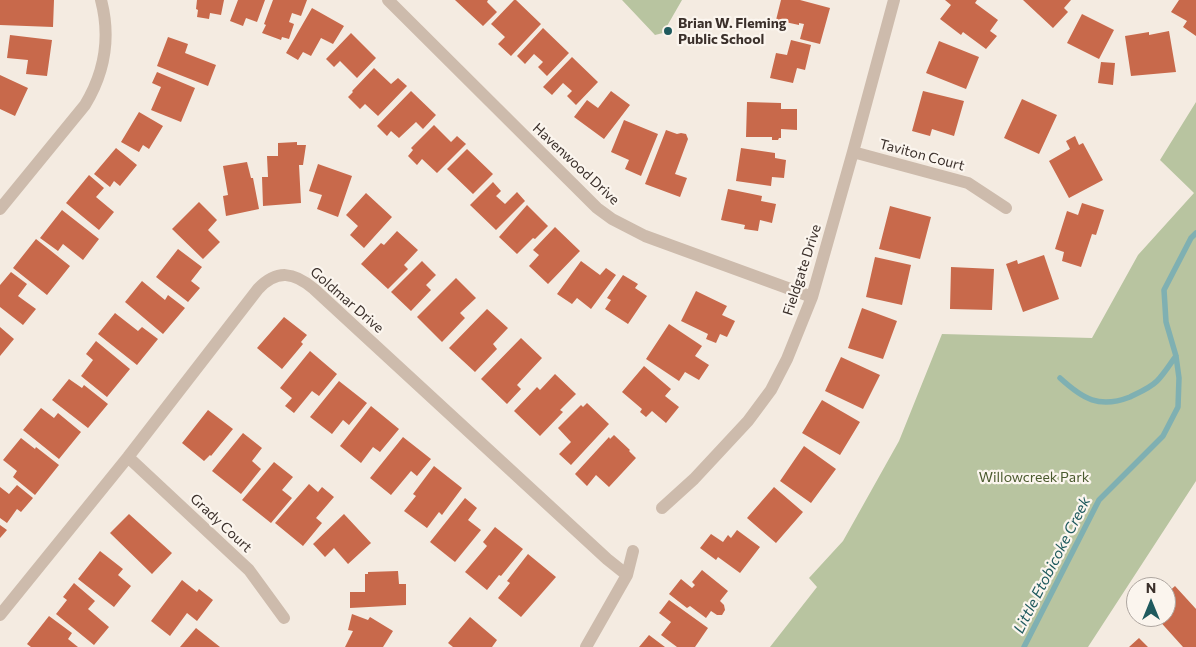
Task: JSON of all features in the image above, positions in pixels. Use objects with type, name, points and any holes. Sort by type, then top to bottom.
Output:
[{"type":"street","points":[[0,209],[85,105],[92,93],[101,73],[106,52],[106,24],[101,0]]},
{"type":"street","name":"Havenwood Drive","points":[[388,0],[597,208],[612,219],[645,236],[812,297]]},
{"type":"street","name":"Fieldgate Drive","points":[[662,508],[694,479],[748,421],[771,390],[787,359],[812,297],[894,0]]},
{"type":"street","name":"Taviton Court","points":[[853,152],[968,183],[1006,208]]},
{"type":"street","name":"Goldmar Drive","points":[[0,615],[128,457],[258,289],[275,276],[292,275],[302,279],[314,289],[607,559],[627,575]]},
{"type":"street","name":"Grady Court","points":[[128,457],[249,570],[284,618]]},
{"type":"street","points":[[586,647],[627,575],[633,551]]},
{"type":"green space","points":[[622,0],[682,0],[663,33],[655,35]]},
{"type":"green space","name":"Willowcreek Park","points":[[1196,102],[1196,481],[1134,577],[1126,577],[1126,589],[1088,647],[770,647],[817,587],[809,578],[843,541],[899,441],[942,334],[1092,338],[1138,255],[1194,193],[1160,160]]},
{"type":"building","points":[[0,0],[54,0],[53,27],[0,25]]},
{"type":"building","points":[[197,0],[224,0],[221,15],[210,13],[209,19],[197,17]]},
{"type":"building","points":[[238,0],[265,0],[257,22],[246,18],[243,26],[230,21]]},
{"type":"building","points":[[273,0],[307,0],[301,16],[292,13],[289,22],[294,24],[289,39],[282,37],[281,40],[262,33]]},
{"type":"building","points":[[455,0],[488,0],[487,2],[497,12],[483,26]]},
{"type":"building","points":[[514,0],[541,24],[511,56],[498,44],[505,37],[491,24]]},
{"type":"building","points":[[781,0],[800,0],[830,8],[820,44],[800,39],[804,24],[799,23],[799,25],[776,20]]},
{"type":"building","points":[[945,0],[977,0],[975,3],[998,20],[990,31],[997,36],[986,49],[963,32],[961,35],[940,19],[951,5]]},
{"type":"building","points":[[1023,0],[1071,0],[1064,8],[1068,12],[1053,28]]},
{"type":"building","points":[[1179,0],[1196,0],[1196,36],[1183,27],[1187,21],[1171,12]]},
{"type":"building","points":[[312,8],[344,26],[333,44],[321,38],[311,56],[303,52],[298,60],[286,53]]},
{"type":"building","points":[[1082,14],[1114,30],[1099,59],[1067,43]]},
{"type":"building","points":[[543,28],[569,53],[547,76],[538,67],[543,62],[534,54],[525,64],[517,56]]},
{"type":"building","points":[[1169,31],[1176,72],[1131,76],[1125,36],[1149,32],[1149,35]]},
{"type":"building","points":[[351,33],[376,58],[357,78],[340,61],[334,67],[326,59]]},
{"type":"building","points":[[10,35],[52,40],[47,76],[26,74],[28,60],[7,58]]},
{"type":"building","points":[[168,37],[188,44],[185,53],[216,65],[208,86],[157,66]]},
{"type":"building","points":[[791,40],[811,45],[805,70],[797,68],[793,83],[770,78],[776,53],[787,55]]},
{"type":"building","points":[[939,41],[979,57],[966,89],[926,73]]},
{"type":"building","points":[[572,57],[598,82],[576,105],[567,96],[572,91],[563,83],[552,95],[543,87]]},
{"type":"building","points":[[1101,62],[1115,63],[1113,85],[1098,83]]},
{"type":"building","points":[[374,68],[391,84],[398,78],[407,86],[378,116],[365,104],[360,109],[348,97]]},
{"type":"building","points":[[157,72],[195,88],[181,122],[151,110],[161,87],[152,83]]},
{"type":"building","points":[[0,75],[28,88],[15,116],[0,109]]},
{"type":"building","points":[[411,91],[436,115],[423,129],[416,122],[399,138],[391,131],[387,136],[377,126]]},
{"type":"building","points":[[611,91],[630,105],[604,139],[574,117],[587,100],[598,108]]},
{"type":"building","points":[[923,91],[964,101],[954,136],[932,129],[930,136],[912,131]]},
{"type":"building","points":[[1022,99],[1057,115],[1039,154],[1004,138]]},
{"type":"building","points":[[747,102],[781,103],[781,109],[797,109],[797,130],[781,129],[781,138],[778,140],[772,140],[772,137],[746,137]]},
{"type":"building","points":[[139,112],[163,126],[149,149],[143,145],[139,152],[121,142]]},
{"type":"building","points":[[624,120],[658,134],[641,176],[625,169],[629,160],[611,152]]},
{"type":"building","points":[[434,125],[451,142],[457,136],[466,144],[437,173],[422,159],[417,165],[408,156],[413,150],[411,148]]},
{"type":"building","points":[[666,130],[677,134],[686,134],[688,139],[675,174],[687,178],[680,197],[645,184]]},
{"type":"building","points":[[1075,136],[1079,145],[1083,143],[1103,180],[1069,198],[1049,161],[1070,149],[1066,141]]},
{"type":"building","points":[[297,142],[297,145],[306,145],[303,165],[299,165],[301,203],[263,206],[262,177],[268,177],[267,156],[278,156],[278,143]]},
{"type":"building","points":[[116,148],[137,165],[120,186],[114,181],[110,187],[94,174]]},
{"type":"building","points":[[741,148],[775,153],[775,158],[786,160],[784,178],[772,177],[771,186],[736,181]]},
{"type":"building","points":[[467,149],[493,174],[473,194],[447,169]]},
{"type":"building","points":[[247,162],[251,178],[253,178],[259,209],[226,216],[223,196],[228,195],[223,166]]},
{"type":"building","points":[[318,164],[352,176],[338,217],[317,209],[322,195],[309,191]]},
{"type":"building","points":[[89,175],[104,188],[96,197],[114,212],[99,230],[66,203]]},
{"type":"building","points":[[493,182],[501,191],[496,196],[505,204],[517,192],[525,201],[496,230],[470,205]]},
{"type":"building","points":[[728,189],[762,196],[761,201],[776,204],[772,223],[760,220],[758,231],[744,229],[745,225],[721,220]]},
{"type":"building","points":[[366,193],[392,217],[364,248],[350,235],[358,226],[346,215]]},
{"type":"building","points":[[199,202],[217,220],[208,230],[220,242],[203,259],[172,229]]},
{"type":"building","points":[[1082,203],[1104,210],[1096,235],[1092,234],[1081,267],[1062,261],[1064,252],[1055,249],[1067,211],[1078,215]]},
{"type":"building","points":[[527,205],[548,226],[517,254],[499,237]]},
{"type":"building","points":[[890,206],[931,217],[920,259],[879,249]]},
{"type":"building","points":[[62,210],[99,239],[83,260],[63,244],[58,251],[40,238]]},
{"type":"building","points":[[555,227],[580,251],[548,284],[529,266],[539,255],[533,250]]},
{"type":"building","points":[[397,231],[418,250],[404,265],[408,269],[388,289],[361,264],[381,243],[384,245]]},
{"type":"building","points":[[36,239],[70,266],[47,295],[13,268]]},
{"type":"building","points":[[178,249],[202,267],[191,281],[200,288],[188,302],[156,277]]},
{"type":"building","points":[[1044,255],[1059,299],[1023,312],[1006,264],[1017,260],[1018,264]]},
{"type":"building","points":[[875,257],[911,265],[902,305],[866,297]]},
{"type":"building","points":[[422,261],[436,275],[426,285],[431,290],[411,311],[391,292]]},
{"type":"building","points":[[581,261],[600,275],[606,268],[616,275],[591,309],[577,298],[572,304],[557,294]]},
{"type":"building","points":[[951,267],[994,269],[992,310],[950,309]]},
{"type":"building","points":[[11,272],[27,284],[18,296],[36,309],[23,325],[0,307],[0,285]]},
{"type":"building","points":[[623,275],[638,284],[635,288],[647,296],[628,324],[605,309],[611,300],[607,298]]},
{"type":"building","points":[[456,278],[476,298],[460,313],[465,318],[442,342],[417,317]]},
{"type":"building","points":[[142,281],[165,300],[168,295],[185,308],[163,334],[125,302]]},
{"type":"building","points":[[696,291],[727,306],[722,315],[735,321],[727,337],[720,334],[716,343],[706,339],[708,334],[681,321]]},
{"type":"building","points":[[862,308],[897,321],[883,359],[848,348]]},
{"type":"building","points":[[487,309],[508,328],[493,344],[497,349],[475,372],[449,348]]},
{"type":"building","points":[[115,313],[138,331],[142,327],[158,339],[137,365],[98,334]]},
{"type":"building","points":[[284,317],[307,335],[301,342],[303,344],[282,369],[257,348]]},
{"type":"building","points":[[669,324],[702,346],[695,356],[709,365],[699,380],[685,372],[679,381],[646,359]]},
{"type":"building","points":[[0,327],[14,339],[0,356]]},
{"type":"building","points":[[521,338],[542,358],[517,385],[521,389],[507,404],[481,379]]},
{"type":"building","points":[[96,341],[130,369],[107,397],[81,376],[93,360],[86,354]]},
{"type":"building","points":[[310,351],[337,374],[319,396],[312,391],[294,413],[285,406],[292,398],[280,388]]},
{"type":"building","points":[[841,357],[880,375],[863,409],[825,391]]},
{"type":"building","points":[[644,366],[671,389],[665,396],[679,407],[666,423],[652,411],[646,417],[640,412],[642,409],[622,392]]},
{"type":"building","points":[[555,374],[576,394],[560,410],[563,412],[540,436],[514,411],[537,387],[540,390]]},
{"type":"building","points":[[69,379],[82,388],[84,385],[108,404],[88,428],[52,400]]},
{"type":"building","points":[[339,381],[367,403],[349,425],[343,420],[332,434],[310,417]]},
{"type":"building","points":[[822,400],[860,422],[840,455],[802,433]]},
{"type":"building","points":[[587,403],[609,424],[571,465],[559,454],[571,442],[558,428],[581,405],[583,407]]},
{"type":"building","points":[[371,406],[399,429],[380,452],[373,447],[361,463],[340,446]]},
{"type":"building","points":[[41,408],[54,418],[58,413],[81,432],[59,459],[23,430]]},
{"type":"building","points":[[208,410],[233,429],[211,456],[204,461],[182,443]]},
{"type":"building","points":[[243,433],[262,448],[252,461],[261,469],[241,494],[212,471]]},
{"type":"building","points":[[614,435],[636,458],[609,487],[596,475],[587,486],[575,474],[609,437],[610,439]]},
{"type":"building","points":[[403,437],[431,459],[417,476],[411,471],[391,495],[370,478]]},
{"type":"building","points":[[21,438],[59,465],[35,495],[13,477],[17,471],[3,460]]},
{"type":"building","points":[[804,446],[836,469],[811,503],[780,481]]},
{"type":"building","points":[[274,462],[293,477],[282,490],[292,498],[271,523],[242,500]]},
{"type":"building","points":[[434,466],[462,488],[442,515],[439,512],[427,528],[404,511],[416,496],[413,494]]},
{"type":"building","points":[[309,484],[318,492],[322,487],[334,497],[316,518],[322,523],[303,546],[275,523]]},
{"type":"building","points":[[17,485],[33,498],[21,512],[17,509],[7,523],[0,518],[0,487],[9,494]]},
{"type":"building","points":[[774,487],[803,512],[776,543],[747,518]]},
{"type":"building","points":[[465,498],[477,508],[468,520],[481,530],[455,562],[430,542]]},
{"type":"building","points":[[129,514],[172,553],[152,574],[110,533]]},
{"type":"building","points":[[344,514],[371,543],[348,564],[334,548],[325,557],[313,544]]},
{"type":"building","points":[[0,525],[7,530],[0,538]]},
{"type":"building","points":[[495,527],[523,549],[487,590],[465,572],[487,546],[483,542]]},
{"type":"building","points":[[737,530],[760,547],[740,573],[718,557],[716,560],[700,548],[711,534],[723,542],[728,535],[731,538]]},
{"type":"building","points":[[100,551],[123,569],[118,575],[131,586],[114,607],[78,579]]},
{"type":"building","points":[[528,554],[556,577],[521,617],[498,598],[510,583],[507,581]]},
{"type":"building","points":[[702,570],[728,591],[720,601],[724,605],[725,610],[722,615],[717,615],[711,611],[706,618],[690,606],[687,608],[669,594],[681,579],[692,588],[695,585],[692,582]]},
{"type":"building","points":[[398,571],[399,584],[406,584],[406,605],[350,608],[350,592],[365,592],[365,574],[368,574],[368,572]]},
{"type":"building","points":[[182,580],[197,592],[199,589],[213,600],[197,621],[187,613],[170,636],[151,621]]},
{"type":"building","points":[[74,583],[95,601],[88,609],[109,627],[94,645],[56,614],[67,600],[63,597]]},
{"type":"building","points":[[1176,587],[1196,609],[1196,647],[1183,647],[1165,627],[1176,627]]},
{"type":"building","points":[[669,600],[708,628],[695,647],[677,647],[661,635],[671,622],[659,613]]},
{"type":"building","points":[[352,614],[368,620],[370,617],[393,631],[383,647],[345,647],[353,631],[348,630]]},
{"type":"building","points":[[49,616],[72,633],[68,639],[78,647],[31,647],[27,644]]},
{"type":"building","points":[[470,617],[497,640],[492,647],[453,647],[448,643]]},
{"type":"building","points":[[196,628],[220,647],[180,647]]},
{"type":"building","points":[[649,635],[665,647],[639,647]]},
{"type":"building","points":[[1139,638],[1148,647],[1129,647]]},
{"type":"waterway","name":"Little Etobicoke Creek","points":[[1024,647],[1099,500],[1163,436],[1178,407],[1179,378],[1176,356],[1166,322],[1164,290],[1191,238],[1196,233]]},
{"type":"waterway","points":[[1060,378],[1076,392],[1092,400],[1109,402],[1130,397],[1154,384],[1176,356]]},
{"type":"place","name":"Brian W. Fleming Public School","points":[[668,31]]}]
